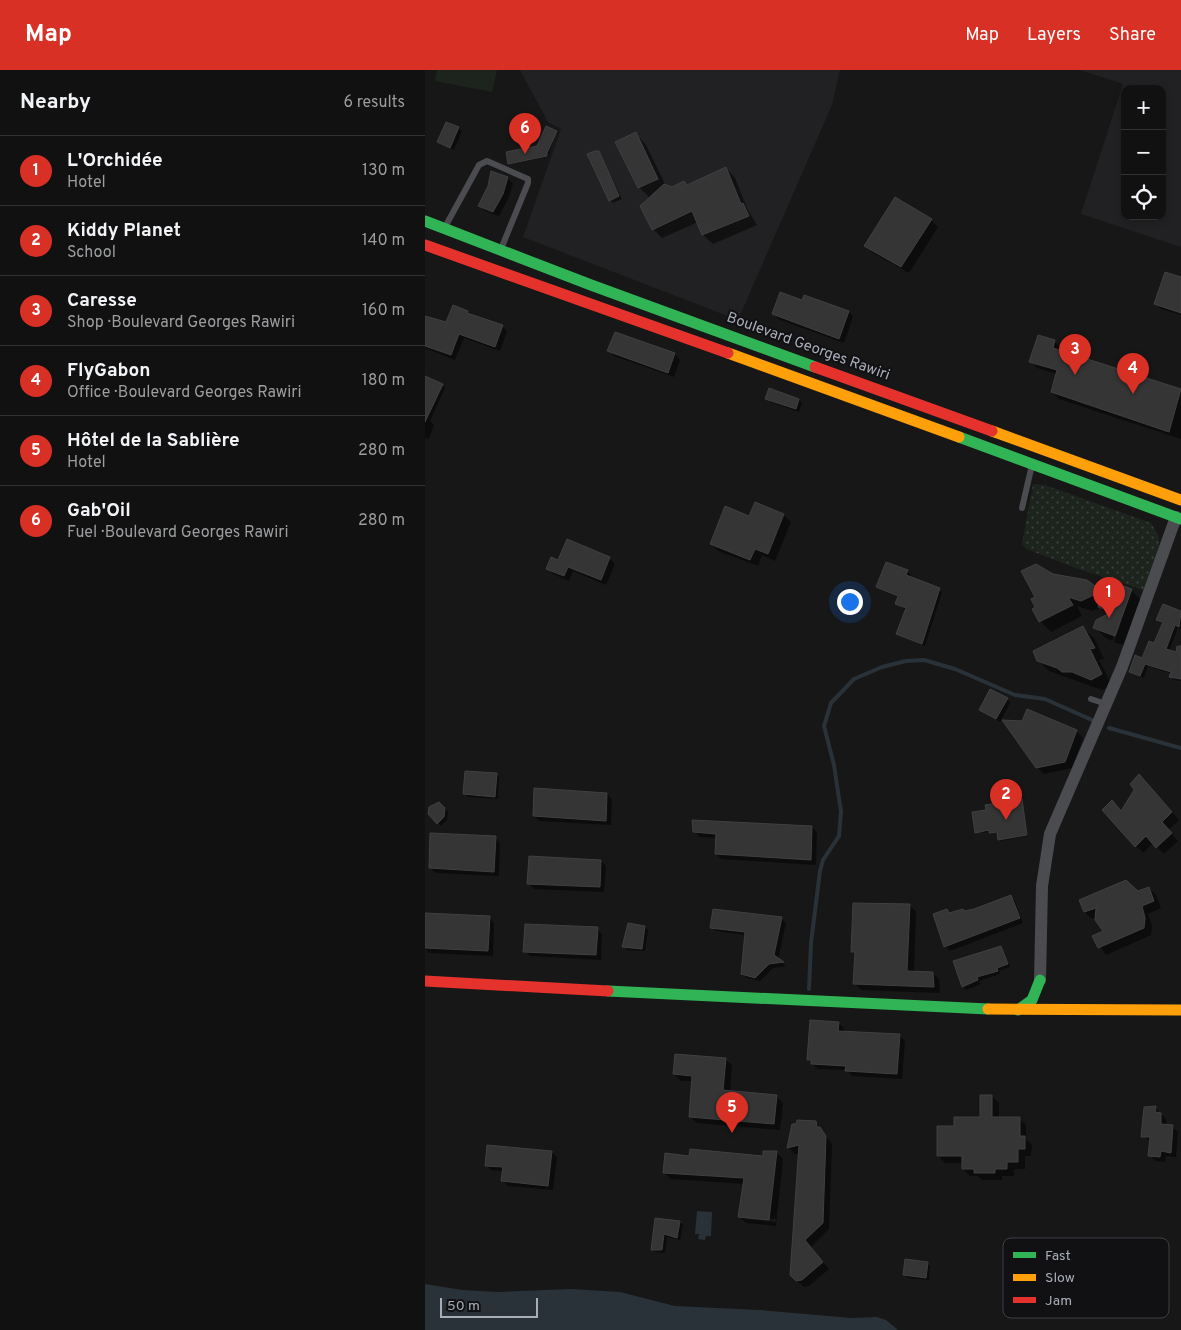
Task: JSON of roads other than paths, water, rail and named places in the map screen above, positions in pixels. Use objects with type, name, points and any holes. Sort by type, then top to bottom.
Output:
[{"type":"main road","name":"Boulevard Georges Rawiri","points":[[425,221],[501,251],[1181,500]]},
{"type":"main road","points":[[425,245],[782,372],[1179,518]]},
{"type":"main road","points":[[1040,980],[1047,999],[1059,1009]]},
{"type":"main road","points":[[1018,1010],[1032,1000],[1040,980]]},
{"type":"main road","points":[[425,981],[960,1009],[1181,1010]]},
{"type":"street","points":[[1040,980],[1042,886],[1050,834],[1106,704],[1179,518]]},
{"type":"lane","points":[[444,228],[479,165],[487,161],[528,178],[528,183],[501,251]]},
{"type":"lane","points":[[1021,508],[1032,464]]},
{"type":"lane","points":[[1091,699],[1106,704]]},
{"type":"waterway","points":[[809,989],[811,943],[820,871],[823,860],[839,836],[841,812],[834,765],[824,726],[831,703],[854,679],[882,667],[906,661],[924,660],[955,669],[1015,695],[1045,699],[1092,720]]},
{"type":"waterway","points":[[1109,728],[1181,748]]},
{"type":"place","name":"Gab'Oil","points":[[525,154]]},
{"type":"place","name":"Caresse","points":[[1075,375]]},
{"type":"place","name":"FlyGabon","points":[[1133,394]]},
{"type":"place","name":"L'Orchidée","points":[[1109,618]]},
{"type":"place","name":"Kiddy Planet","points":[[1006,820]]},
{"type":"place","name":"Hôtel de la Sablière","points":[[732,1133]]}]
